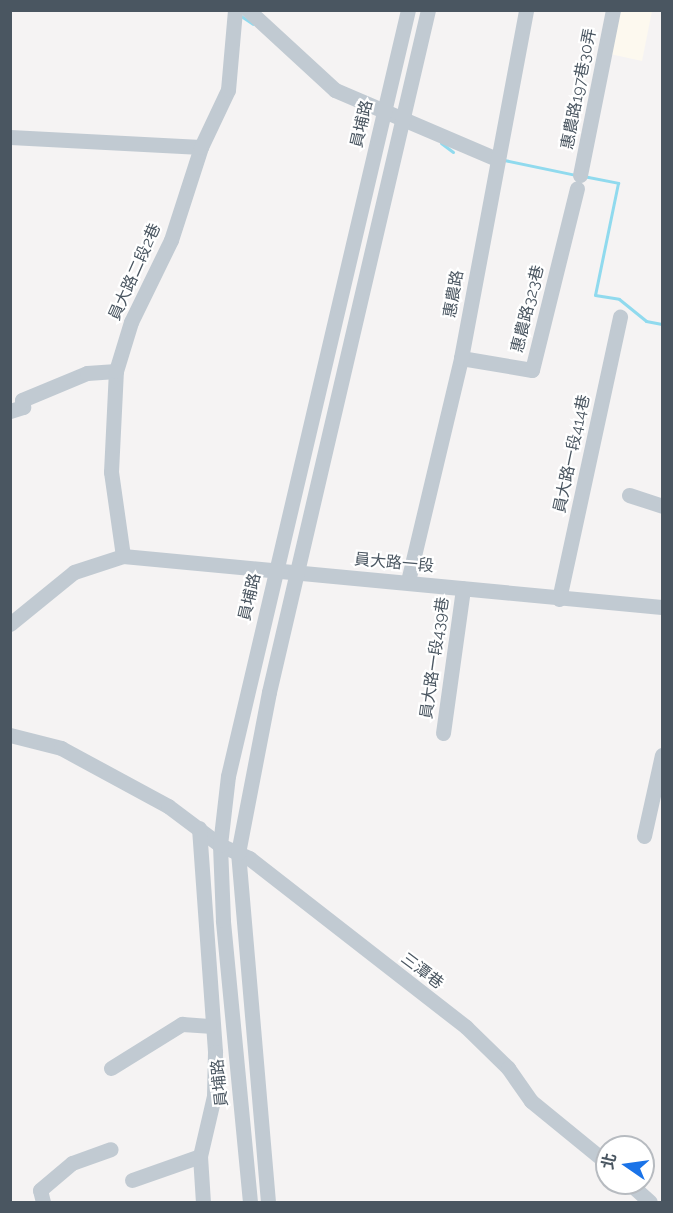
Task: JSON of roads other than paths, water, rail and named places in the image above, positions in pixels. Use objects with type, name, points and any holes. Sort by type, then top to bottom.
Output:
[{"type":"street","name":"員大路二段2巷","points":[[123,556],[111,472],[116,371],[131,322],[171,240],[201,147],[230,82],[235,10]]},
{"type":"street","points":[[248,10],[326,85],[385,108],[497,159]]},
{"type":"street","name":"員埔路","points":[[250,1203],[220,845],[228,776],[274,571],[408,10]]},
{"type":"street","name":"員埔路","points":[[268,1203],[238,853],[297,573],[428,10]]},
{"type":"street","name":"惠農路","points":[[408,581],[461,358],[526,10]]},
{"type":"street","name":"惠農路197巷30弄","points":[[578,181],[613,10]]},
{"type":"street","points":[[10,137],[201,147]]},
{"type":"street","name":"惠農路323巷","points":[[461,358],[532,370],[578,181]]},
{"type":"street","name":"員大路一段414巷","points":[[559,599],[620,317]]},
{"type":"street","points":[[10,411],[23,406],[22,400],[87,373],[116,371]]},
{"type":"street","points":[[629,495],[663,506]]},
{"type":"street","points":[[10,624],[74,573],[123,556]]},
{"type":"street","name":"員大路一段","points":[[123,556],[408,581],[559,599],[663,607]]},
{"type":"street","name":"員大路一段439巷","points":[[443,733],[463,588]]},
{"type":"street","name":"三潭巷","points":[[10,735],[61,748],[199,828],[220,845],[238,853],[466,1027],[508,1068],[531,1101],[595,1153]]},
{"type":"street","points":[[644,836],[663,755]]},
{"type":"street","points":[[199,828],[209,1026],[215,1052],[214,1096],[200,1156],[203,1203]]},
{"type":"street","points":[[111,1068],[182,1024],[209,1026]]},
{"type":"street","points":[[43,1203],[40,1190],[72,1163],[111,1149]]},
{"type":"street","points":[[132,1180],[200,1156]]},
{"type":"waterway","points":[[241,16],[253,24]]},
{"type":"waterway","points":[[441,143],[453,152]]},
{"type":"waterway","points":[[504,160],[576,175]]},
{"type":"waterway","points":[[583,176],[618,183],[595,295],[619,299],[646,321],[662,324]]}]
